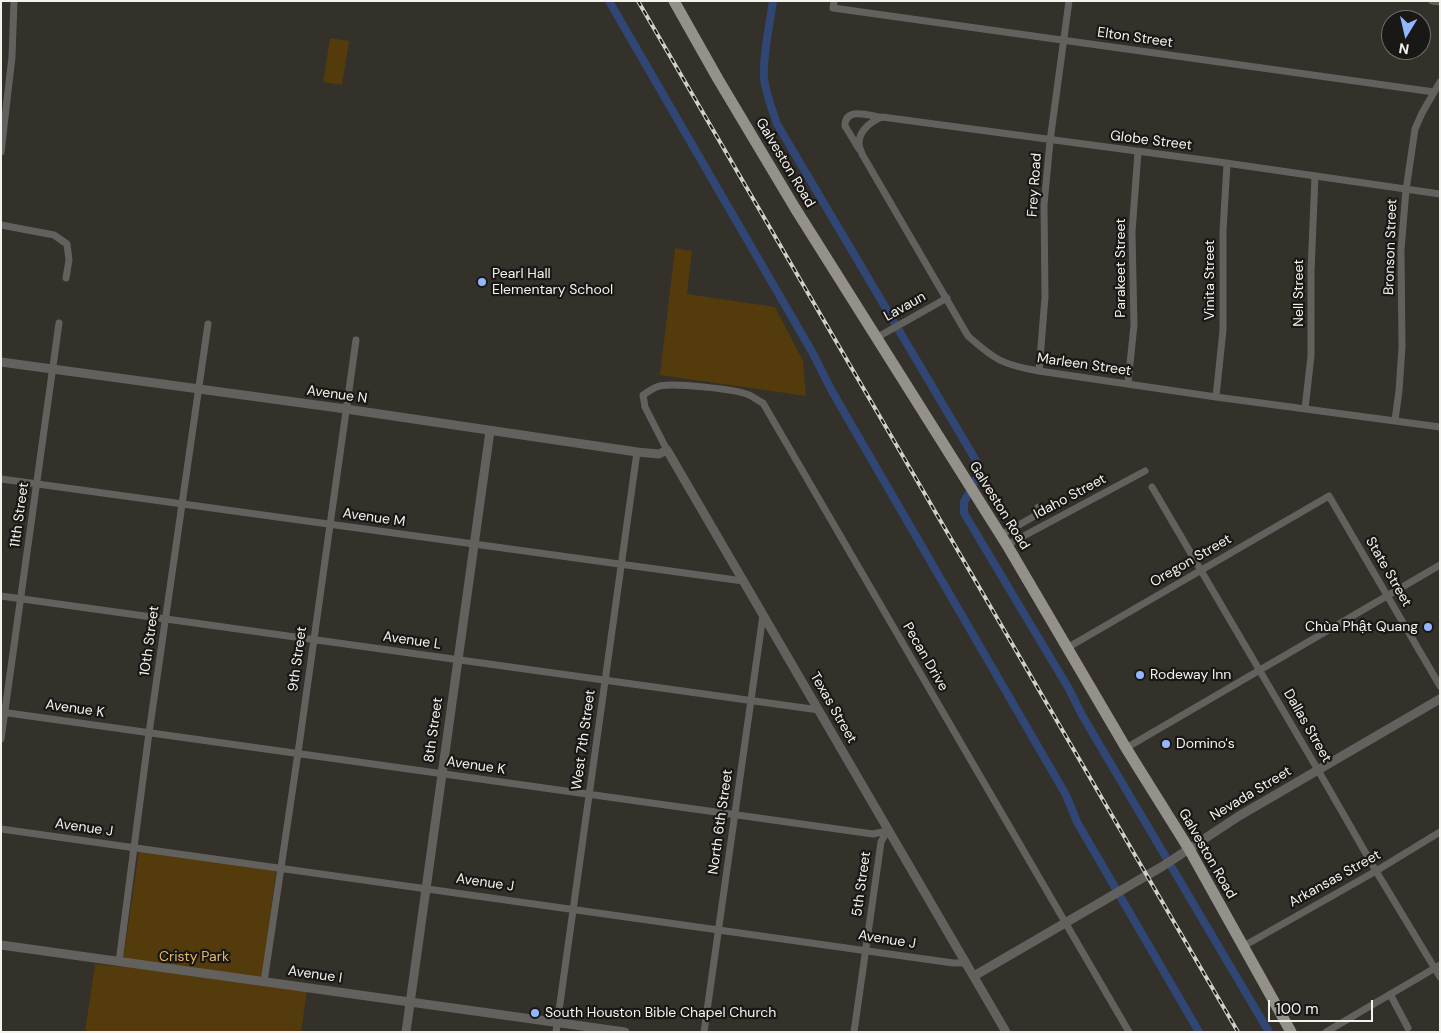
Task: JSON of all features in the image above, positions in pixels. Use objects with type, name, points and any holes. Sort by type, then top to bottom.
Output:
[{"type":"main road","name":"Galveston Road","points":[[674,1],[751,136],[1004,540],[1126,748],[1189,849],[1291,1032]]},
{"type":"street","points":[[1,152],[12,57],[14,1]]},
{"type":"street","name":"Frey Road","points":[[1039,371],[1046,297],[1044,205],[1050,141],[1069,1]]},
{"type":"street","points":[[1432,1],[1440,2]]},
{"type":"street","name":"Elton Street","points":[[833,5],[1064,40],[1434,92]]},
{"type":"street","name":"Bronson Street","points":[[1395,420],[1402,347],[1401,250],[1406,190],[1415,129],[1440,82]]},
{"type":"street","name":"Globe Street","points":[[862,154],[845,126],[848,116],[853,114],[1440,194]]},
{"type":"street","points":[[862,154],[859,141],[864,129],[872,120],[882,117]]},
{"type":"street","name":"Parakeet Street","points":[[1128,383],[1134,325],[1132,232],[1138,152]]},
{"type":"street","name":"Marleen Street","points":[[862,154],[968,336],[991,356],[1013,367],[1440,427]]},
{"type":"street","name":"Vinita Street","points":[[1216,397],[1223,330],[1223,231],[1227,164]]},
{"type":"street","name":"Nell Street","points":[[1305,408],[1312,356],[1311,271],[1316,176]]},
{"type":"street","points":[[1,225],[54,235],[67,244],[69,260],[66,278]]},
{"type":"street","name":"Lavaun","points":[[876,338],[947,298]]},
{"type":"street","name":"11th Street","points":[[1,739],[3,712],[21,599],[59,323]]},
{"type":"street","name":"10th Street","points":[[119,962],[208,324]]},
{"type":"street","name":"9th Street","points":[[264,982],[356,340]]},
{"type":"street","name":"Avenue N","points":[[1,362],[637,452],[659,454],[667,450]]},
{"type":"street","name":"Pecan Drive","points":[[643,395],[660,386],[677,385],[748,394],[763,403],[1129,1032]]},
{"type":"street","name":"Texas Street","points":[[643,395],[644,407],[667,450],[1005,1031]]},
{"type":"street","name":"8th Street","points":[[406,1032],[490,432]]},
{"type":"street","name":"West 7th Street","points":[[556,1027],[637,452]]},
{"type":"street","name":"Idaho Street","points":[[1004,540],[1145,471]]},
{"type":"street","name":"Avenue M","points":[[1,479],[743,581]]},
{"type":"street","name":"Dallas Street","points":[[1152,487],[1376,871],[1437,967],[1440,977]]},
{"type":"street","name":"Oregon Street","points":[[1067,648],[1329,496]]},
{"type":"street","name":"State Street","points":[[1329,496],[1440,686]]},
{"type":"street","points":[[1004,540],[1040,513],[1038,506]]},
{"type":"street","points":[[1126,748],[1440,565]]},
{"type":"street","name":"Avenue L","points":[[1,596],[819,710]]},
{"type":"street","name":"North 6th Street","points":[[704,1032],[763,615]]},
{"type":"street","name":"Nevada Street","points":[[974,976],[1177,858],[1214,831],[1440,699]]},
{"type":"street","name":"Avenue K","points":[[3,712],[873,834],[887,831]]},
{"type":"street","name":"Avenue J","points":[[1,829],[966,963]]},
{"type":"street","name":"5th Street","points":[[854,1032],[881,842],[887,831]]},
{"type":"street","name":"Arkansas Street","points":[[1242,946],[1376,871],[1440,832]]},
{"type":"street","name":"Avenue I","points":[[1,945],[410,1002],[556,1027],[626,1032]]},
{"type":"street","points":[[1326,1032],[1437,967]]},
{"type":"street","points":[[1390,994],[1408,1028]]},
{"type":"green space","points":[[330,38],[349,41],[342,85],[323,82]]},
{"type":"green space","points":[[675,248],[692,251],[687,294],[775,307],[803,361],[806,396],[660,375]]},
{"type":"green space","name":"Cristy Park","points":[[139,851],[276,871],[261,984],[307,991],[301,1032],[85,1032],[95,964],[122,967]]},
{"type":"waterway","points":[[609,1],[1066,795],[1077,822],[1199,1032]]},
{"type":"waterway","points":[[773,1],[765,51],[764,79],[769,102],[777,124],[978,464],[979,474],[964,502],[964,513],[1269,1032]]},
{"type":"railway","points":[[638,1],[1238,1032]]},
{"type":"place","name":"Pearl Hall Elementary School","points":[[482,282]]},
{"type":"place","name":"Chùa Phật Quang","points":[[1428,627]]},
{"type":"place","name":"Rodeway Inn","points":[[1140,675]]},
{"type":"place","name":"Domino's","points":[[1166,744]]},
{"type":"place","name":"South Houston Bible Chapel Church","points":[[535,1013]]}]
